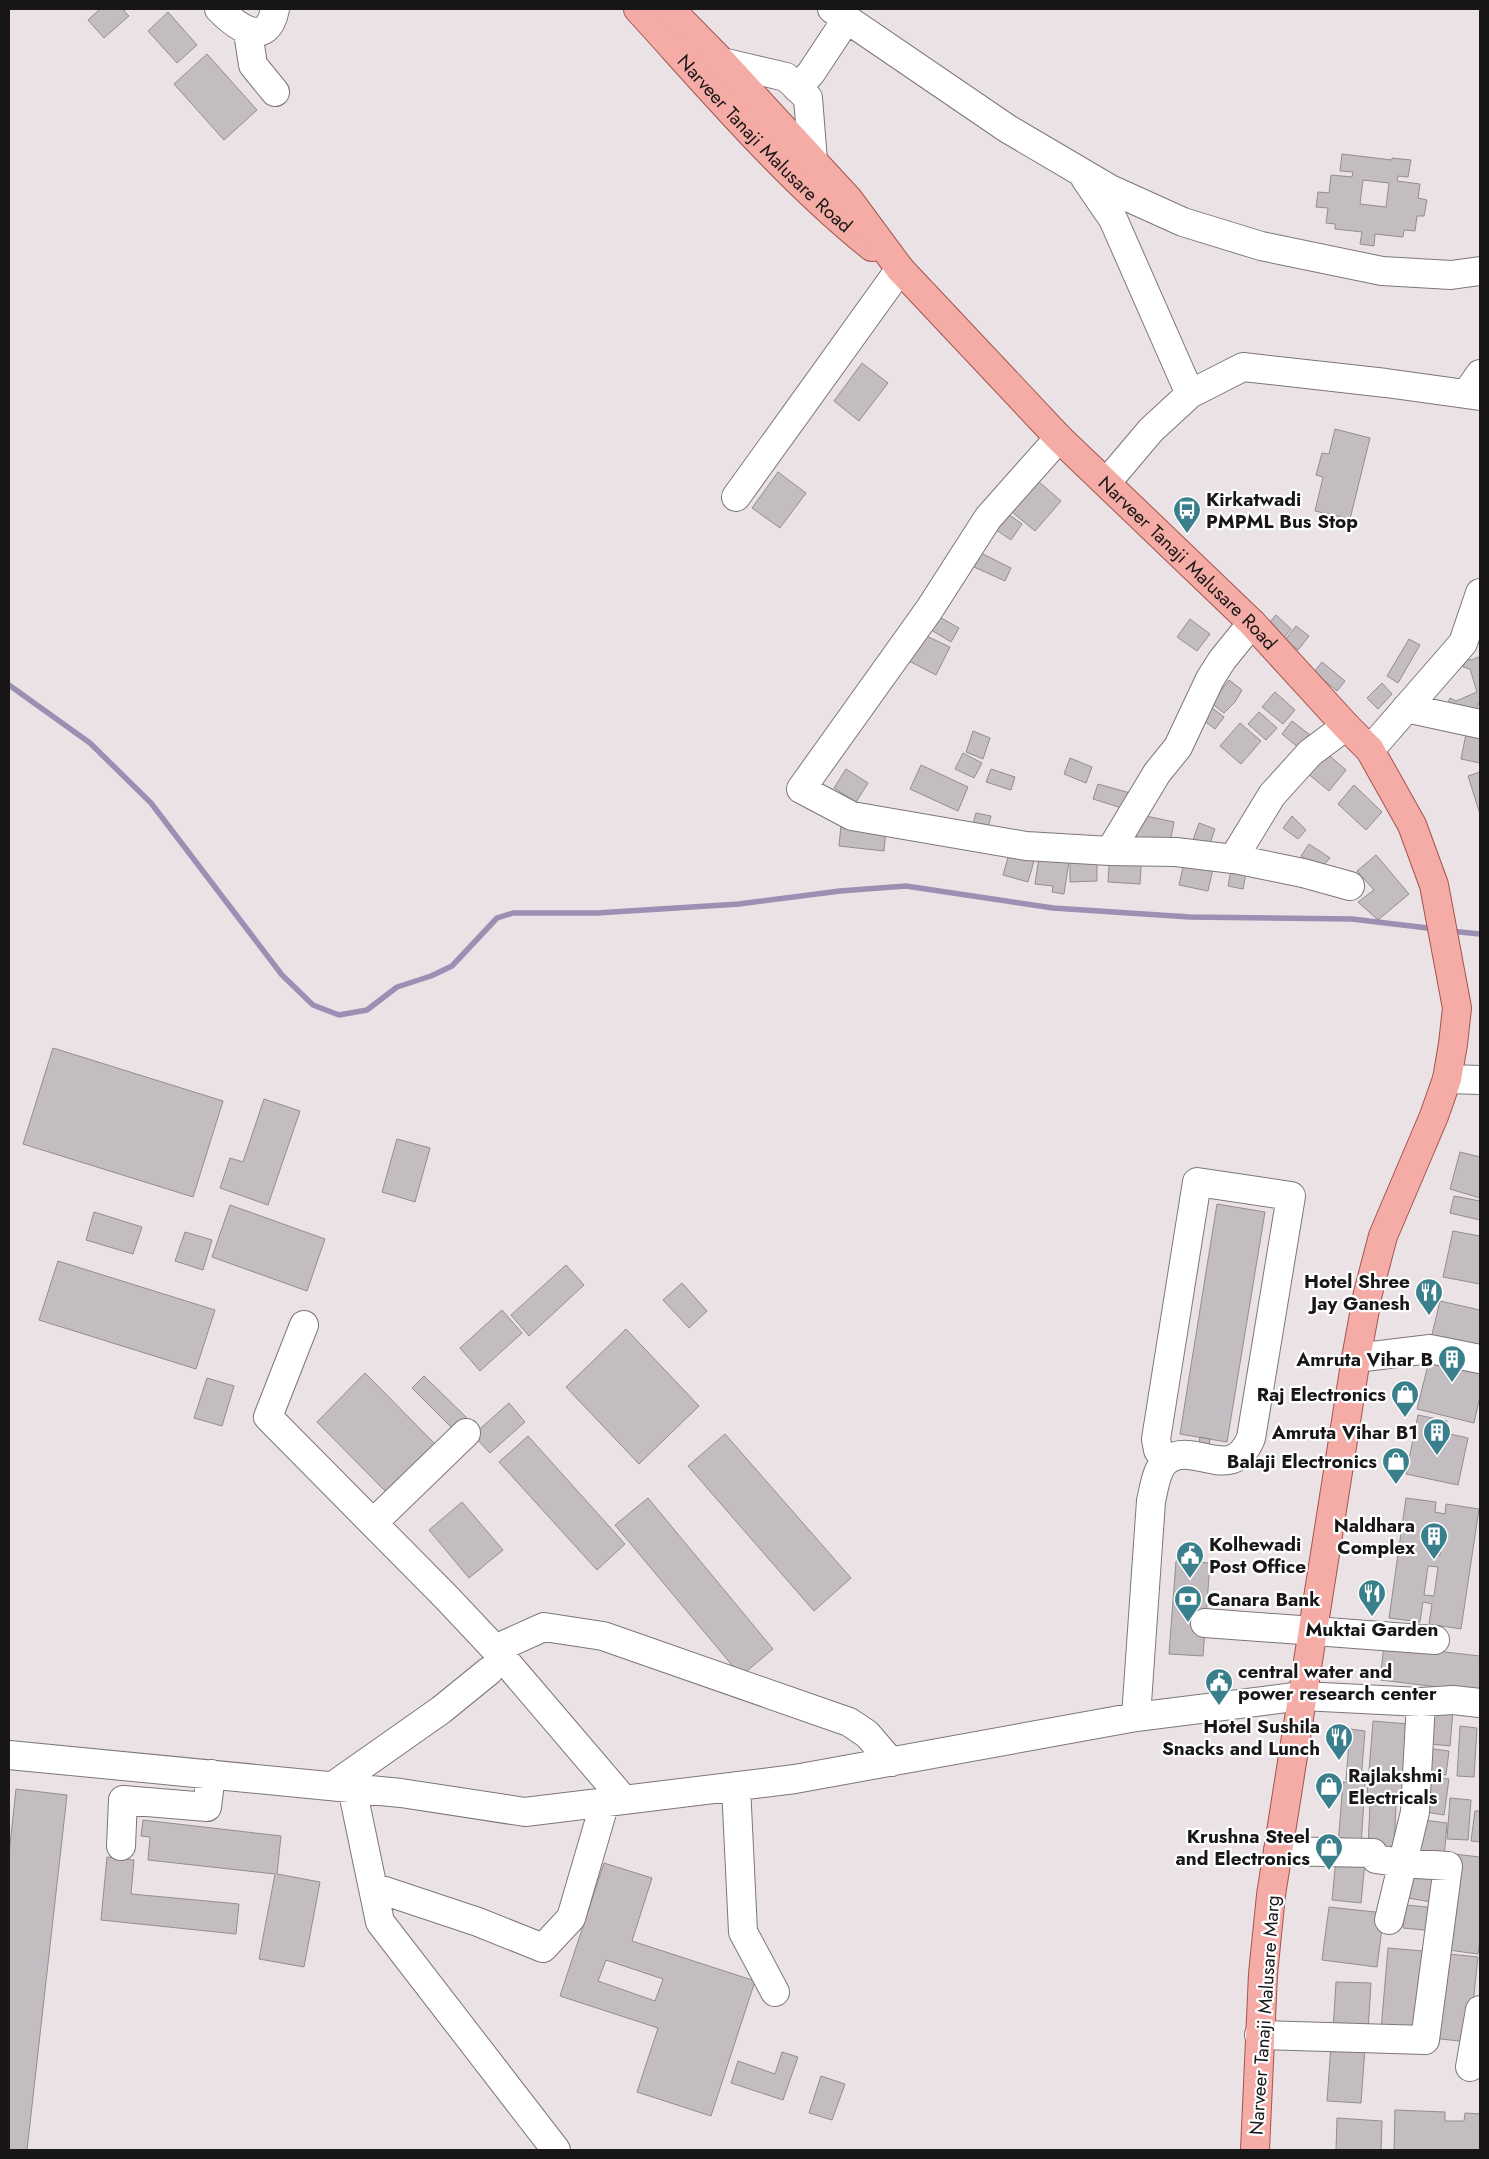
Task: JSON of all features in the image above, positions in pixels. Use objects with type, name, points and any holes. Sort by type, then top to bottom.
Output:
[{"type":"main road","name":"Narveer Tanaji Malusare Road","points":[[638,9],[703,81],[835,217],[900,269]]},
{"type":"main road","name":"Narveer Tanaji Malusare Road","points":[[670,9],[814,161],[849,200],[900,269],[1059,438],[1252,624],[1370,750],[1412,825],[1434,885]]},
{"type":"main road","name":"Narveer Tanaji Malusare Marg","points":[[1255,2150],[1263,1974],[1278,1851],[1356,1358],[1368,1293],[1384,1236],[1434,1116],[1447,1079],[1454,1044],[1457,1008],[1434,885]]},
{"type":"street","points":[[219,9],[234,24],[248,32],[263,31],[269,25],[275,9]]},
{"type":"street","points":[[797,88],[811,73],[838,14],[1008,129],[1110,189],[1183,222],[1261,246],[1382,271],[1451,275],[1480,271]]},
{"type":"street","points":[[248,32],[253,65],[275,92]]},
{"type":"street","points":[[722,62],[786,77],[808,98],[814,161]]},
{"type":"street","points":[[1082,173],[1113,219],[1190,394]]},
{"type":"street","points":[[1113,219],[1137,201]]},
{"type":"street","points":[[736,497],[900,269]]},
{"type":"street","points":[[1106,482],[1151,430],[1190,394],[1243,367],[1386,383],[1476,388]]},
{"type":"street","points":[[1059,438],[988,518],[929,610],[801,789],[852,816],[1026,846],[1110,851],[1176,852],[1230,858],[1303,873],[1350,886]]},
{"type":"street","points":[[1370,750],[1406,708],[1472,644],[1480,593]]},
{"type":"street","points":[[1110,851],[1157,773],[1178,747],[1210,679],[1222,660],[1252,624]]},
{"type":"street","points":[[1406,708],[1480,724]]},
{"type":"street","points":[[1230,858],[1233,859],[1272,795],[1310,753],[1346,726]]},
{"type":"street","points":[[1447,1079],[1480,1080]]},
{"type":"street","points":[[1136,1717],[1152,1501],[1158,1472],[1166,1461],[1174,1457],[1184,1455],[1228,1460],[1238,1457],[1247,1448],[1251,1438],[1291,1196],[1197,1182],[1156,1439],[1158,1450],[1166,1461]]},
{"type":"street","points":[[304,1325],[268,1417],[373,1523],[615,1801]]},
{"type":"street","points":[[1356,1358],[1430,1349],[1480,1359]]},
{"type":"street","points":[[373,1523],[466,1433]]},
{"type":"street","points":[[1206,1623],[1435,1640]]},
{"type":"street","points":[[343,1787],[441,1710],[492,1660],[544,1627],[603,1636],[850,1722],[867,1734],[891,1762]]},
{"type":"street","points":[[9,1755],[402,1793],[524,1812],[795,1779],[1136,1717],[1302,1696],[1421,1702],[1453,1700],[1480,1703]]},
{"type":"street","points":[[1389,1920],[1415,1812],[1421,1702]]},
{"type":"street","points":[[121,1846],[122,1800],[207,1807],[211,1774]]},
{"type":"street","points":[[736,1786],[743,1932],[775,1992]]},
{"type":"street","points":[[343,1787],[373,1887],[380,1922],[556,2150]]},
{"type":"street","points":[[373,1887],[478,1922],[543,1948],[571,1918],[615,1801]]},
{"type":"street","points":[[1259,2035],[1425,2040],[1448,1866],[1376,1859],[1373,1853],[1278,1851]]},
{"type":"street","points":[[1470,2067],[1480,2010]]},
{"type":"building","points":[[100,9],[126,9],[124,11],[129,16],[104,38],[88,20]]},
{"type":"building","points":[[168,12],[197,45],[177,63],[148,31]]},
{"type":"building","points":[[207,54],[257,110],[224,140],[174,84]]},
{"type":"building","points":[[1342,154],[1392,160],[1392,158],[1411,160],[1408,177],[1398,176],[1397,181],[1420,184],[1418,198],[1427,200],[1424,216],[1417,216],[1415,231],[1404,230],[1403,237],[1375,234],[1374,246],[1360,244],[1362,232],[1335,229],[1335,224],[1326,223],[1328,208],[1316,207],[1318,192],[1329,193],[1331,175],[1352,177],[1353,172],[1340,171]],"holes":[[[1363,180],[1389,183],[1386,207],[1360,204]]]},
{"type":"building","points":[[862,363],[888,383],[859,421],[834,401]]},
{"type":"building","points":[[1335,429],[1370,438],[1350,519],[1315,511],[1323,477],[1316,475],[1322,453],[1329,454]]},
{"type":"building","points":[[778,472],[806,493],[780,528],[752,508]]},
{"type":"building","points":[[1038,481],[1061,501],[1035,531],[1012,512]]},
{"type":"building","points":[[1004,511],[1022,524],[1011,540],[992,527]]},
{"type":"building","points":[[981,553],[1011,568],[1005,581],[974,567]]},
{"type":"building","points":[[936,615],[959,628],[951,642],[928,628]]},
{"type":"building","points":[[1276,615],[1291,629],[1283,639],[1267,625]]},
{"type":"building","points":[[1190,619],[1210,634],[1197,651],[1177,637]]},
{"type":"building","points":[[1296,626],[1309,636],[1298,650],[1285,640]]},
{"type":"building","points":[[922,634],[950,647],[936,675],[909,661]]},
{"type":"building","points":[[1409,639],[1420,645],[1398,683],[1387,676]]},
{"type":"building","points":[[1480,658],[1480,700],[1472,720],[1447,705],[1450,698],[1456,701],[1477,692],[1470,669],[1463,667],[1467,659],[1472,660]]},
{"type":"building","points":[[1322,662],[1345,681],[1337,691],[1314,672]]},
{"type":"building","points":[[1229,680],[1242,690],[1235,702],[1224,713],[1211,703]]},
{"type":"building","points":[[1382,683],[1392,694],[1378,709],[1367,698]]},
{"type":"building","points":[[1275,692],[1295,710],[1283,724],[1262,707]]},
{"type":"building","points":[[1212,708],[1224,717],[1215,729],[1203,720]]},
{"type":"building","points":[[1259,712],[1277,728],[1266,740],[1248,724]]},
{"type":"building","points":[[1292,721],[1310,735],[1299,748],[1282,734]]},
{"type":"building","points":[[1240,723],[1261,741],[1241,764],[1220,746]]},
{"type":"building","points":[[973,731],[990,738],[983,759],[966,752]]},
{"type":"building","points":[[1466,734],[1480,737],[1480,763],[1461,759]]},
{"type":"building","points":[[1323,750],[1346,770],[1329,791],[1306,772]]},
{"type":"building","points":[[963,753],[982,763],[974,778],[955,769]]},
{"type":"building","points":[[1070,758],[1092,767],[1086,783],[1064,774]]},
{"type":"building","points":[[921,765],[968,787],[958,811],[910,789]]},
{"type":"building","points":[[846,769],[868,783],[856,802],[834,788]]},
{"type":"building","points":[[991,769],[1015,777],[1011,790],[986,782]]},
{"type":"building","points":[[1480,772],[1480,814],[1468,776]]},
{"type":"building","points":[[1098,784],[1130,793],[1125,809],[1093,799]]},
{"type":"building","points":[[1354,785],[1382,812],[1366,830],[1338,804]]},
{"type":"building","points":[[976,813],[991,816],[987,831],[972,827]]},
{"type":"building","points":[[1141,815],[1174,822],[1170,843],[1136,837]]},
{"type":"building","points":[[1292,816],[1306,830],[1298,839],[1283,828]]},
{"type":"building","points":[[1199,823],[1215,829],[1208,849],[1192,843]]},
{"type":"building","points":[[841,825],[886,829],[884,851],[839,846]]},
{"type":"building","points":[[1309,844],[1330,858],[1320,869],[1301,856]]},
{"type":"building","points":[[1011,847],[1036,854],[1028,882],[1003,875]]},
{"type":"building","points":[[1110,851],[1142,853],[1140,884],[1108,882]]},
{"type":"building","points":[[1376,855],[1409,894],[1378,920],[1358,902],[1374,890],[1357,871]]},
{"type":"building","points":[[1039,857],[1069,861],[1064,894],[1052,892],[1053,886],[1035,884]]},
{"type":"building","points":[[1070,857],[1097,857],[1097,881],[1070,882]]},
{"type":"building","points":[[1185,858],[1214,864],[1208,891],[1179,885]]},
{"type":"building","points":[[1232,865],[1247,868],[1243,889],[1228,886]]},
{"type":"building","points":[[53,1048],[223,1101],[193,1197],[23,1144]]},
{"type":"building","points":[[264,1099],[300,1111],[268,1205],[220,1188],[230,1158],[243,1162]]},
{"type":"building","points":[[397,1139],[430,1148],[415,1202],[382,1192]]},
{"type":"building","points":[[1460,1152],[1480,1157],[1480,1198],[1450,1189]]},
{"type":"building","points":[[1454,1196],[1480,1201],[1480,1220],[1450,1213]]},
{"type":"building","points":[[1217,1204],[1265,1212],[1227,1442],[1180,1434]]},
{"type":"building","points":[[230,1205],[325,1239],[307,1291],[212,1257]]},
{"type":"building","points":[[94,1212],[142,1227],[133,1254],[86,1240]]},
{"type":"building","points":[[1453,1231],[1480,1236],[1480,1284],[1443,1277]]},
{"type":"building","points":[[185,1232],[212,1240],[203,1270],[175,1261]]},
{"type":"building","points":[[58,1261],[215,1310],[196,1369],[39,1320]]},
{"type":"building","points":[[566,1265],[584,1285],[529,1336],[511,1315]]},
{"type":"building","points":[[682,1283],[707,1311],[689,1328],[663,1300]]},
{"type":"building","points":[[1440,1301],[1480,1310],[1480,1352],[1430,1343]]},
{"type":"building","points":[[502,1310],[522,1333],[480,1371],[460,1348]]},
{"type":"building","points":[[626,1329],[699,1406],[639,1464],[566,1387]]},
{"type":"building","name":"Amruta Vihar B","points":[[1430,1357],[1480,1369],[1480,1396],[1474,1423],[1417,1409]]},
{"type":"building","points":[[365,1373],[440,1449],[391,1497],[317,1422]]},
{"type":"building","points":[[424,1376],[468,1419],[455,1431],[412,1388]]},
{"type":"building","points":[[207,1378],[234,1386],[222,1426],[194,1418]]},
{"type":"building","points":[[509,1403],[525,1422],[490,1453],[473,1435]]},
{"type":"building","name":"Amruta Vihar B1","points":[[1418,1415],[1447,1421],[1445,1433],[1468,1438],[1458,1485],[1406,1474]]},
{"type":"building","points":[[725,1434],[851,1578],[814,1611],[688,1466]]},
{"type":"building","points":[[528,1436],[625,1544],[597,1570],[499,1462]]},
{"type":"building","points":[[1200,1437],[1210,1439],[1208,1451],[1198,1449]]},
{"type":"building","points":[[648,1498],[773,1649],[741,1676],[615,1525]]},
{"type":"building","name":"Naldhara Complex","points":[[1406,1498],[1436,1502],[1435,1512],[1445,1514],[1446,1504],[1479,1509],[1461,1629],[1429,1624],[1432,1604],[1423,1602],[1420,1622],[1389,1618]],"holes":[[[1434,1526],[1444,1527],[1440,1555],[1430,1554]],[[1428,1566],[1438,1567],[1434,1596],[1424,1595]]]},
{"type":"building","points":[[462,1502],[503,1550],[469,1578],[429,1530]]},
{"type":"building","points":[[1176,1561],[1210,1563],[1203,1656],[1169,1654]]},
{"type":"building","points":[[1384,1645],[1480,1656],[1480,1692],[1380,1680]]},
{"type":"building","points":[[1423,1707],[1453,1710],[1450,1746],[1420,1743]]},
{"type":"building","points":[[1373,1721],[1408,1724],[1402,1798],[1367,1795]]},
{"type":"building","points":[[1460,1726],[1477,1728],[1474,1777],[1457,1776]]},
{"type":"building","points":[[1350,1729],[1365,1731],[1361,1781],[1346,1780]]},
{"type":"building","points":[[1426,1748],[1449,1751],[1446,1775],[1423,1773]]},
{"type":"building","points":[[1425,1776],[1449,1779],[1444,1815],[1420,1811]]},
{"type":"building","points":[[1343,1782],[1365,1783],[1361,1847],[1338,1845]]},
{"type":"building","points":[[16,1789],[67,1795],[27,2150],[9,2150],[9,1854]]},
{"type":"building","points":[[1450,1798],[1471,1800],[1468,1840],[1447,1839]]},
{"type":"building","points":[[1370,1804],[1396,1806],[1394,1850],[1368,1849]]},
{"type":"building","points":[[1475,1811],[1480,1811],[1480,1842],[1471,1841]]},
{"type":"building","points":[[1415,1819],[1447,1823],[1444,1859],[1411,1856]]},
{"type":"building","points":[[143,1820],[281,1836],[277,1874],[320,1882],[304,1967],[259,1959],[275,1874],[148,1860],[150,1837],[141,1836]]},
{"type":"building","points":[[1454,1854],[1480,1857],[1480,1940],[1478,1954],[1441,1949]]},
{"type":"building","points":[[107,1857],[134,1860],[131,1894],[239,1904],[236,1934],[101,1920]]},
{"type":"building","points":[[1336,1859],[1365,1862],[1361,1903],[1332,1900]]},
{"type":"building","points":[[604,1863],[652,1878],[632,1941],[755,1981],[711,2116],[637,2092],[658,2028],[560,1996]],"holes":[[[606,1960],[663,1979],[655,2001],[598,1981]]]},
{"type":"building","points":[[1407,1867],[1442,1873],[1437,1903],[1402,1897]]},
{"type":"building","points":[[1406,1905],[1438,1908],[1435,1931],[1403,1928]]},
{"type":"building","points":[[1329,1907],[1384,1913],[1377,1967],[1322,1960]]},
{"type":"building","points":[[1388,1948],[1423,1951],[1416,2033],[1381,2030]]},
{"type":"building","points":[[1440,1953],[1478,1957],[1469,2042],[1431,2038]]},
{"type":"building","points":[[1336,1982],[1371,1983],[1368,2032],[1333,2031]]},
{"type":"building","points":[[1331,2045],[1365,2048],[1361,2103],[1327,2101]]},
{"type":"building","points":[[782,2052],[798,2057],[783,2100],[731,2083],[738,2061],[775,2074]]},
{"type":"building","points":[[821,2076],[845,2084],[832,2120],[809,2113]]},
{"type":"building","points":[[1395,2110],[1445,2112],[1445,2121],[1464,2121],[1465,2113],[1480,2114],[1480,2150],[1394,2150]]},
{"type":"building","points":[[1337,2118],[1382,2121],[1381,2150],[1336,2150]]},
{"type":"waterway","points":[[9,685],[90,743],[151,803],[282,975],[313,1005],[339,1015],[367,1010],[397,987],[431,976],[452,966],[497,918],[513,913],[597,913],[739,904],[840,891],[906,886],[1053,908],[1190,917],[1352,919],[1436,929]]},
{"type":"waterway","points":[[1450,931],[1480,934]]},
{"type":"place","name":"Kirkatwadi PMPML Bus Stop","points":[[1187,534]]},
{"type":"place","name":"Hotel Shree Jay Ganesh","points":[[1429,1316]]},
{"type":"place","name":"Amruta Vihar B","points":[[1452,1383]]},
{"type":"place","name":"Raj Electronics","points":[[1405,1418]]},
{"type":"place","name":"Amruta Vihar B1","points":[[1437,1456]]},
{"type":"place","name":"Balaji Electronics","points":[[1396,1485]]},
{"type":"place","name":"Naldhara Complex","points":[[1434,1560]]},
{"type":"place","name":"Kolhewadi Post Office","points":[[1190,1579]]},
{"type":"place","name":"Muktai Garden","points":[[1372,1617]]},
{"type":"place","name":"Canara Bank","points":[[1188,1623]]},
{"type":"place","name":"central water and power research center","points":[[1219,1706]]},
{"type":"place","name":"Hotel Sushila Snacks and Lunch","points":[[1339,1761]]},
{"type":"place","name":"Rajlakshmi Electricals","points":[[1329,1810]]},
{"type":"place","name":"Krushna Steel and Electronics","points":[[1329,1871]]}]
